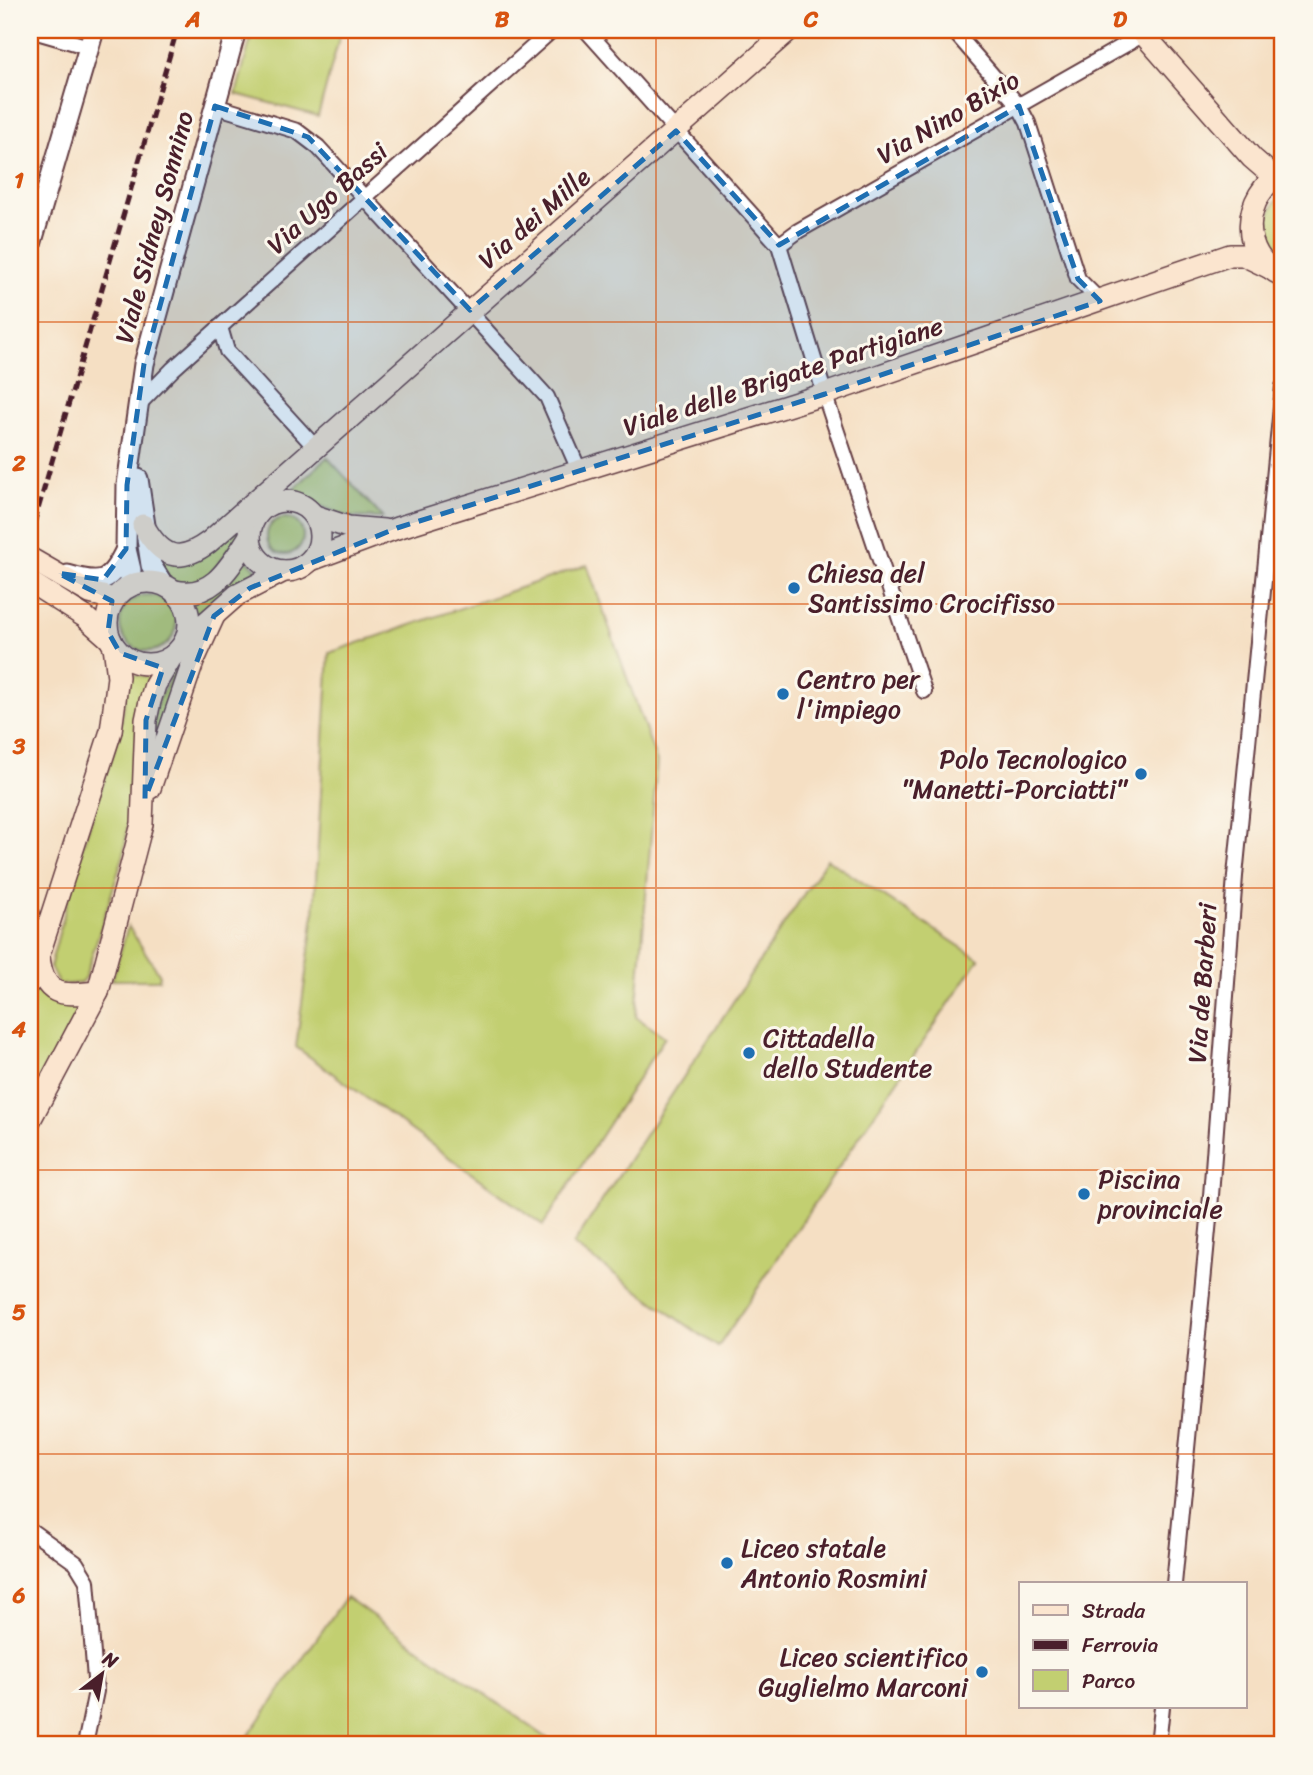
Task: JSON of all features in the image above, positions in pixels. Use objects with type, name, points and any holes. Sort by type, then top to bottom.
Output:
[{"type":"main road","name":"Via dei Mille","points":[[277,502],[313,449],[789,30]]},
{"type":"main road","points":[[1145,31],[1252,158],[1279,175],[1255,200],[1249,229],[1253,244],[1277,272]]},
{"type":"main road","name":"Viale delle Brigate Partigiane","points":[[312,560],[391,530],[825,394],[1230,255],[1243,255],[1277,272]]},
{"type":"main road","points":[[143,525],[162,551],[174,555],[196,551],[313,449]]},
{"type":"main road","points":[[30,982],[111,731],[118,677],[107,615],[121,593],[141,582],[187,594],[208,588],[229,569],[250,536],[255,518],[277,502],[294,502],[315,516],[348,527],[391,530]]},
{"type":"main road","points":[[145,799],[146,720],[155,685],[171,657],[186,640],[237,595],[312,560],[321,539],[315,516]]},
{"type":"main road","points":[[250,536],[256,556],[264,564],[284,571]]},
{"type":"main road","points":[[31,559],[90,593],[121,593]]},
{"type":"main road","points":[[30,582],[76,611],[127,659],[144,664],[171,657]]},
{"type":"main road","points":[[169,588],[189,614],[186,640]]},
{"type":"main road","points":[[30,1120],[98,992],[129,883],[145,799],[193,662],[214,616]]},
{"type":"main road","points":[[39,957],[41,975],[55,991],[73,995],[98,992]]},
{"type":"street","points":[[30,30],[91,38],[34,218],[30,248]]},
{"type":"street","name":"Viale Sidney Sonnino","points":[[121,593],[131,570],[126,549],[127,485],[144,364],[166,276],[236,30]]},
{"type":"street","name":"Via Ugo Bassi","points":[[137,406],[220,327],[552,30]]},
{"type":"street","points":[[586,30],[779,245],[825,394],[924,691]]},
{"type":"street","points":[[954,30],[1018,106],[1028,123],[1078,279],[1100,301]]},
{"type":"street","name":"Via Nino Bixio","points":[[779,245],[798,231],[1145,31]]},
{"type":"street","points":[[215,106],[298,131],[318,147],[547,397],[579,470]]},
{"type":"street","points":[[220,327],[223,346],[313,449]]},
{"type":"street","name":"Via de Barberi","points":[[1174,1582],[1210,1209],[1230,875],[1278,506],[1283,387]]},
{"type":"street","name":"Viale Sidney Sonnino","points":[[133,439],[143,525],[151,565],[169,588]]},
{"type":"street","points":[[58,573],[90,582],[103,580],[115,571],[126,549]]},
{"type":"street","points":[[30,1530],[76,1563],[87,1581],[96,1692],[85,1745]]},
{"type":"street","points":[[1158,1745],[1162,1708]]},
{"type":"highlighted area","points":[[215,106],[308,137],[470,310],[676,131],[779,245],[1019,106],[1078,279],[1100,301],[825,394],[397,528],[250,588],[214,616],[145,799],[146,720],[163,668],[120,653],[108,632],[112,601],[58,573],[103,580],[126,549],[127,485],[144,364]]},
{"type":"green space","points":[[253,30],[320,30],[340,35],[318,116],[236,94]]},
{"type":"green space","points":[[1283,193],[1283,255],[1271,240],[1268,224],[1272,208]]},
{"type":"green space","points":[[327,457],[383,518],[349,517],[289,494]]},
{"type":"green space","points":[[285,518],[298,523],[303,536],[298,549],[285,554],[272,549],[267,536],[272,523]]},
{"type":"green space","points":[[240,527],[242,532],[208,578],[181,586],[169,580],[154,556]]},
{"type":"green space","points":[[245,558],[258,571],[208,607],[197,620],[191,602]]},
{"type":"green space","points":[[587,565],[657,762],[636,1017],[665,1037],[543,1225],[296,1047],[314,914],[329,653]]},
{"type":"green space","points":[[148,595],[159,597],[168,603],[174,612],[174,634],[168,643],[159,649],[148,651],[137,649],[128,643],[122,634],[120,623],[122,612],[128,603],[137,597]]},
{"type":"green space","points":[[177,667],[181,669],[157,761],[155,711]]},
{"type":"green space","points":[[129,674],[152,677],[141,710],[124,854],[85,978],[81,983],[59,985],[50,967],[79,857],[119,735]]},
{"type":"green space","points":[[827,859],[979,959],[718,1347],[573,1245]]},
{"type":"green space","points":[[128,926],[160,975],[159,980],[112,980]]},
{"type":"green space","points":[[35,987],[55,1004],[82,1004],[30,1101],[30,1001]]},
{"type":"green space","points":[[346,1597],[557,1745],[242,1745]]},
{"type":"railway","points":[[30,537],[177,30]]},
{"type":"place","name":"Chiesa del Santissimo Crocifisso","points":[[794,588]]},
{"type":"place","name":"Centro per l'impiego","points":[[783,694]]},
{"type":"place","name":"Polo Tecnologico \"Manetti-Porciatti\"","points":[[1141,774]]},
{"type":"place","name":"Cittadella dello Studente","points":[[749,1053]]},
{"type":"place","name":"Piscina provinciale","points":[[1084,1194]]},
{"type":"place","name":"Liceo statale Antonio Rosmini","points":[[727,1563]]},
{"type":"place","name":"Liceo scientifico Guglielmo Marconi","points":[[982,1672]]}]
